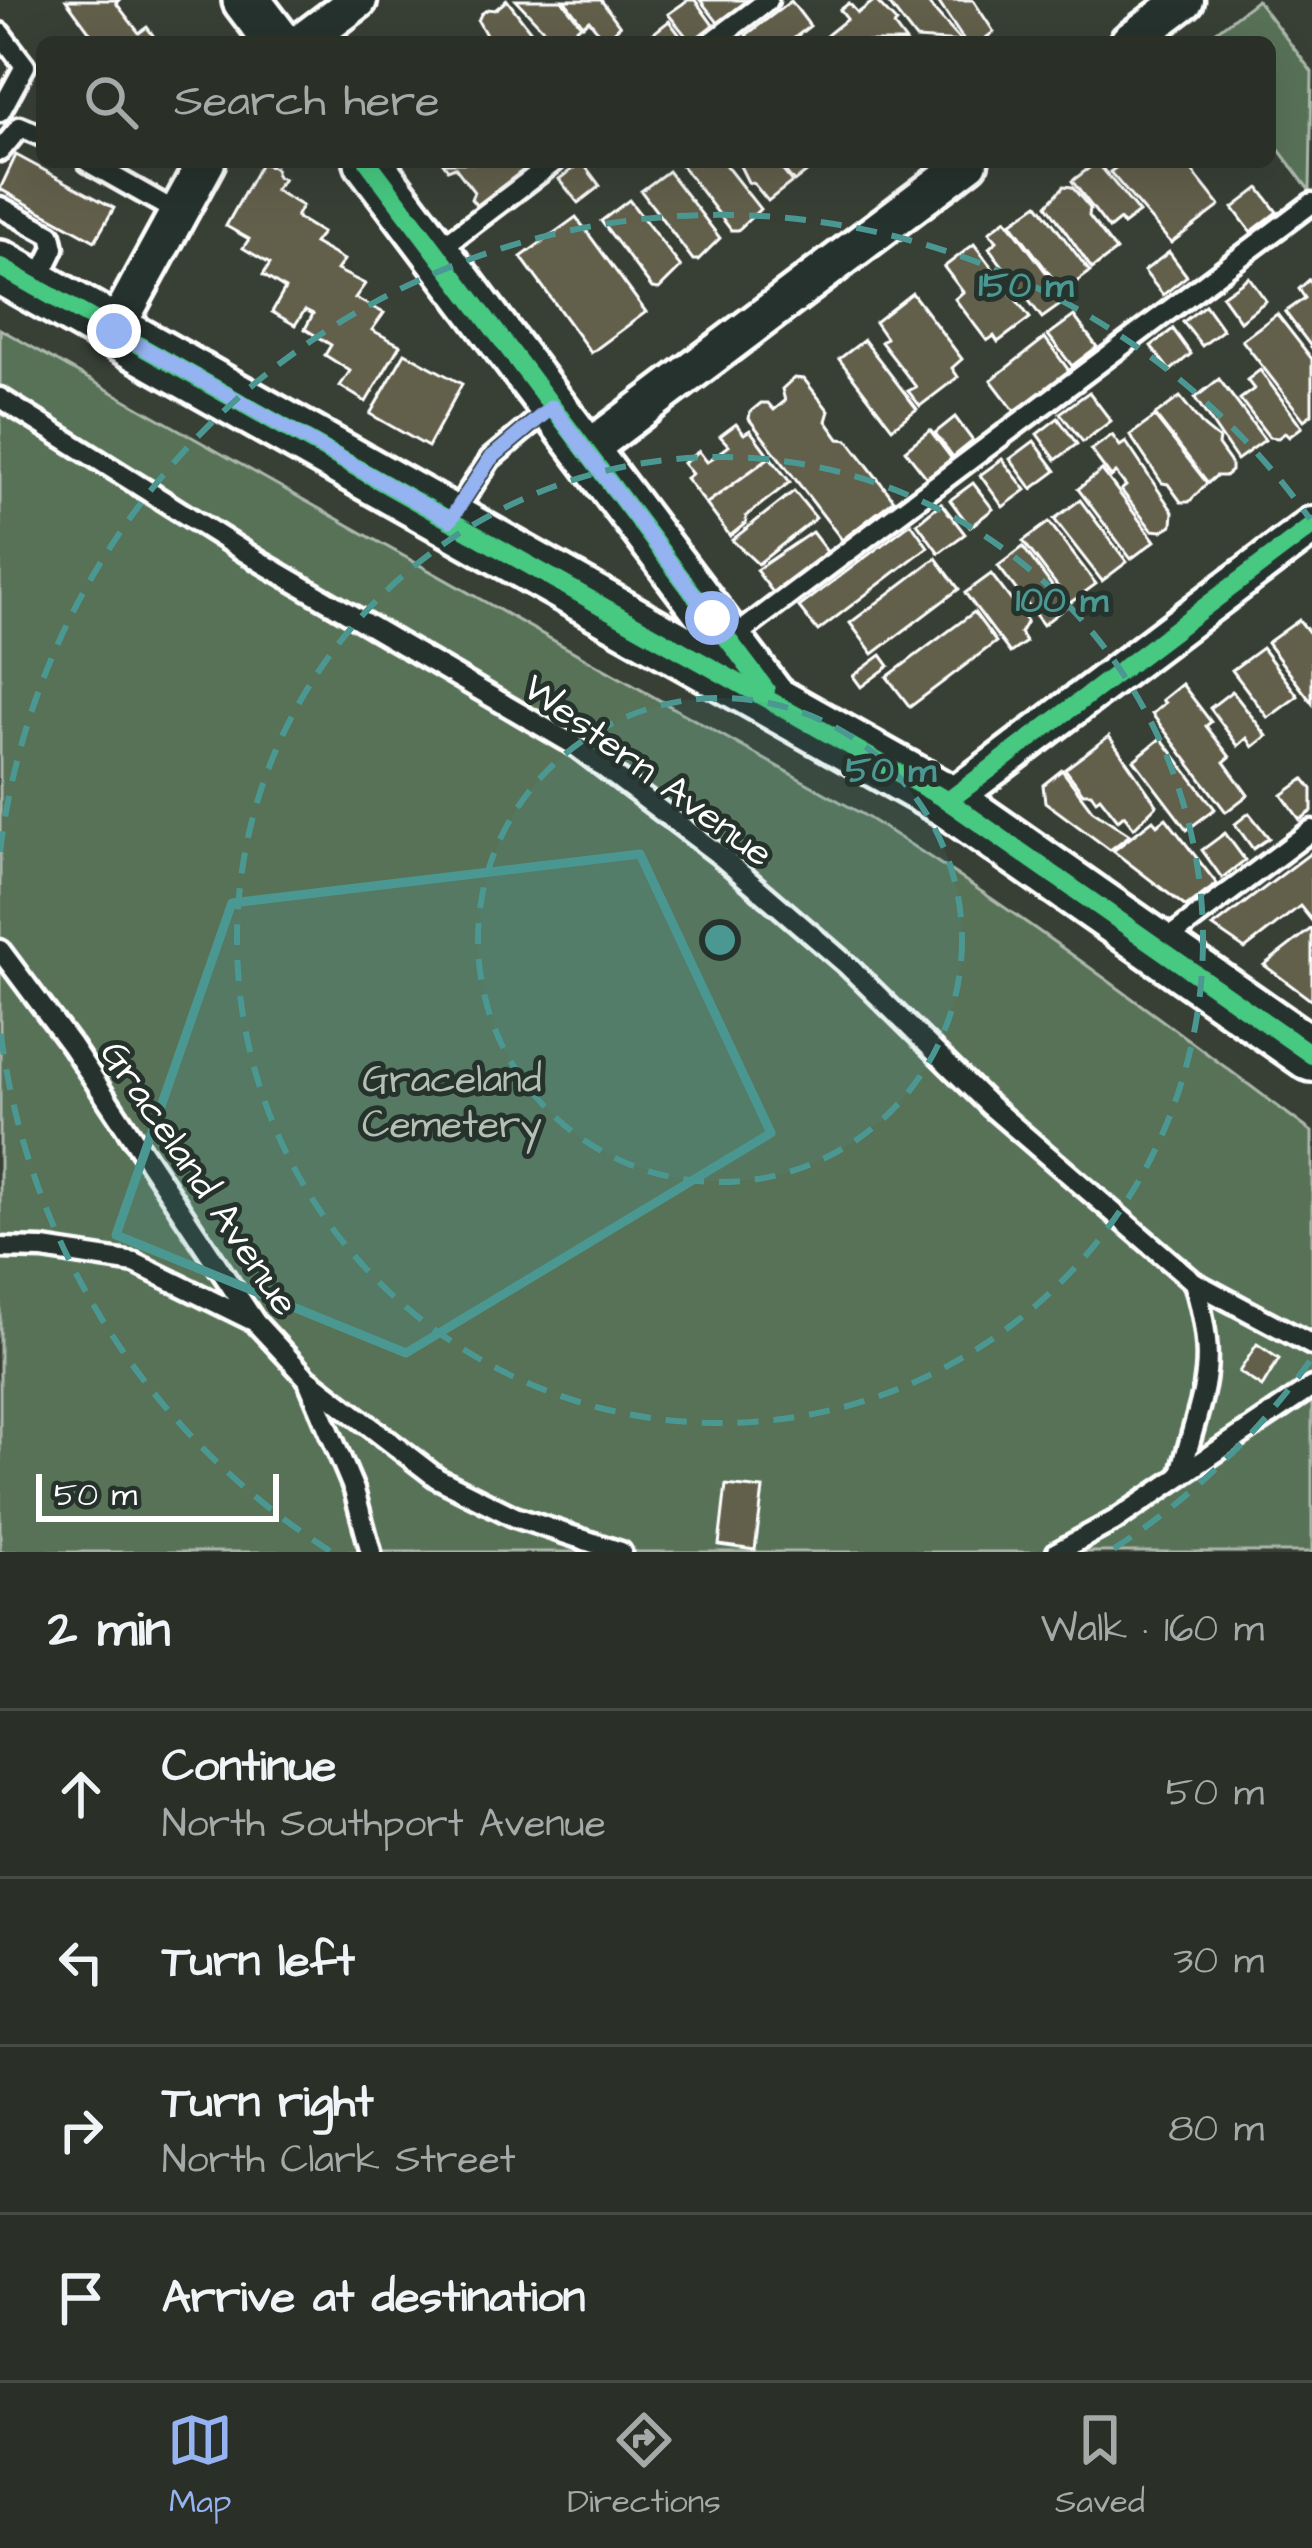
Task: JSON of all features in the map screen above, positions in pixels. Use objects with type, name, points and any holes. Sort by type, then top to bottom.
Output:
[{"type":"main road","points":[[17,277],[948,801],[1312,1055]]},
{"type":"street","points":[[246,0],[273,36]]},
{"type":"street","points":[[310,36],[358,0]]},
{"type":"street","points":[[1137,36],[1185,0]]},
{"type":"street","points":[[114,331],[203,168]]},
{"type":"street","points":[[373,168],[773,699]]},
{"type":"street","points":[[586,451],[961,168]]},
{"type":"street","points":[[948,801],[1312,526]]},
{"type":"lane","points":[[720,36],[768,0]]},
{"type":"lane","points":[[0,33],[25,66],[0,112]]},
{"type":"lane","points":[[0,151],[20,128],[36,134]]},
{"type":"lane","points":[[99,168],[178,213]]},
{"type":"lane","points":[[436,252],[546,168]]},
{"type":"lane","points":[[729,641],[1312,203]]},
{"type":"lane","points":[[0,207],[51,235],[54,248],[17,277]]},
{"type":"lane","name":"Western Avenue","points":[[0,398],[260,561],[574,746],[718,854],[848,965],[990,1106],[1194,1282],[1312,1345]]},
{"type":"lane","points":[[450,520],[490,459],[552,407]]},
{"type":"lane","points":[[1157,947],[1312,830]]},
{"type":"lane","name":"Graceland Avenue","points":[[0,950],[71,1045],[255,1322],[307,1378],[437,1478],[515,1516],[621,1552]]},
{"type":"lane","points":[[0,1248],[43,1249],[135,1263],[255,1322]]},
{"type":"lane","points":[[1181,1474],[1202,1410],[1209,1370],[1206,1324],[1194,1282]]},
{"type":"lane","points":[[307,1378],[354,1490],[370,1552]]},
{"type":"lane","points":[[1057,1552],[1114,1521],[1312,1388]]},
{"type":"highlighted area","points":[[640,854],[771,1133],[406,1353],[116,1235],[232,903]]},
{"type":"green space","points":[[1257,0],[1312,72],[1310,191],[1276,146],[1276,36],[1210,36]]},
{"type":"green space","name":"Graceland Cemetery","points":[[0,329],[862,814],[1035,928],[1312,1132],[1312,1552],[0,1552]]},
{"type":"building","points":[[66,0],[119,0],[116,3],[139,33],[147,27],[154,36],[93,36]]},
{"type":"building","points":[[507,0],[534,36],[487,36],[478,21],[488,9],[495,10]]},
{"type":"building","points":[[516,0],[562,0],[581,25],[574,31],[578,36],[549,36]]},
{"type":"building","points":[[564,0],[601,0],[620,26],[602,36],[589,20],[583,25]]},
{"type":"building","points":[[695,0],[713,25],[699,36],[686,36],[668,14]]},
{"type":"building","points":[[700,0],[751,0],[719,24]]},
{"type":"building","points":[[875,0],[897,23],[894,26],[902,36],[826,36],[847,19],[840,10],[849,3],[858,13]]},
{"type":"building","points":[[886,0],[925,0],[957,36],[914,36]]},
{"type":"building","points":[[937,0],[973,0],[994,32],[961,36]]},
{"type":"building","points":[[791,1],[810,26],[797,36],[746,35]]},
{"type":"building","points":[[669,21],[680,36],[650,36]]},
{"type":"building","points":[[16,155],[114,208],[95,241],[0,189]]},
{"type":"building","points":[[258,168],[275,168],[277,177],[284,179],[275,190],[302,206],[296,217],[322,233],[314,243],[344,260],[337,270],[365,284],[355,298],[384,313],[372,330],[400,345],[366,402],[340,386],[350,371],[325,355],[331,345],[305,329],[313,314],[305,310],[295,325],[272,312],[285,289],[263,275],[270,264],[243,248],[249,239],[226,226]]},
{"type":"building","points":[[456,168],[531,168],[477,206],[471,199],[474,192]]},
{"type":"building","points":[[574,168],[586,168],[600,186],[578,203],[559,179]]},
{"type":"building","points":[[684,168],[728,168],[760,209],[738,230],[731,230]]},
{"type":"building","points":[[741,168],[781,168],[792,182],[768,201]]},
{"type":"building","points":[[783,168],[812,168],[794,182]]},
{"type":"building","points":[[1089,168],[1102,168],[1139,213],[1109,229],[1072,181]]},
{"type":"building","points":[[1115,168],[1193,168],[1220,206],[1171,243],[1110,172]]},
{"type":"building","points":[[668,171],[720,238],[698,260],[693,260],[641,191]]},
{"type":"building","points":[[1064,186],[1072,187],[1090,208],[1089,216],[1116,251],[1092,269],[1047,205]]},
{"type":"building","points":[[1259,188],[1277,212],[1251,232],[1233,208]]},
{"type":"building","points":[[629,200],[681,267],[659,289],[652,288],[601,221]]},
{"type":"building","points":[[1038,204],[1090,272],[1063,292],[1011,223]]},
{"type":"building","points":[[576,217],[646,312],[591,353],[521,257]]},
{"type":"building","points":[[1006,219],[1067,300],[1042,318],[989,248],[997,241],[989,232]]},
{"type":"building","points":[[974,244],[1030,318],[998,342],[994,336],[987,341],[955,299],[963,292],[944,267]]},
{"type":"building","points":[[1169,252],[1187,276],[1163,295],[1144,271]]},
{"type":"building","points":[[1249,277],[1266,301],[1240,321],[1222,296]]},
{"type":"building","points":[[1309,280],[1312,348],[1285,312],[1305,298],[1299,289]]},
{"type":"building","points":[[912,293],[962,359],[952,368],[958,377],[920,406],[908,391],[916,387],[881,342],[886,338],[875,322]]},
{"type":"building","points":[[1205,305],[1223,330],[1202,346],[1183,322]]},
{"type":"building","points":[[1277,314],[1312,359],[1312,414],[1304,420],[1242,340]]},
{"type":"building","points":[[1074,316],[1097,347],[1072,366],[1048,335]]},
{"type":"building","points":[[1173,329],[1191,354],[1170,371],[1151,346]]},
{"type":"building","points":[[1045,338],[1070,372],[1016,413],[991,380]]},
{"type":"building","points":[[864,340],[917,409],[892,428],[839,359]]},
{"type":"building","points":[[405,353],[462,384],[428,447],[370,414]]},
{"type":"building","points":[[1260,370],[1302,427],[1289,437],[1285,433],[1269,437],[1240,399],[1254,389],[1247,380]]},
{"type":"building","points":[[794,378],[804,379],[829,411],[826,421],[839,439],[848,440],[894,500],[842,540],[749,419],[761,403],[774,410],[785,401],[782,389]]},
{"type":"building","points":[[1219,379],[1265,440],[1237,460],[1195,398]]},
{"type":"building","points":[[1089,392],[1111,421],[1083,442],[1060,413]]},
{"type":"building","points":[[1180,397],[1219,439],[1231,463],[1225,476],[1208,483],[1155,415]]},
{"type":"building","points":[[955,417],[973,441],[953,457],[935,433]]},
{"type":"building","points":[[1155,417],[1207,483],[1189,502],[1181,502],[1162,483],[1130,435]]},
{"type":"building","points":[[1058,418],[1077,444],[1056,460],[1037,434]]},
{"type":"building","points":[[736,424],[744,434],[750,430],[770,457],[706,504],[686,478],[692,474],[683,463],[699,451],[707,462],[729,446],[720,436]]},
{"type":"building","points":[[930,430],[952,459],[927,478],[905,450]]},
{"type":"building","points":[[1112,435],[1120,446],[1126,442],[1173,512],[1172,525],[1162,531],[1152,530],[1121,490],[1126,486],[1116,473],[1111,477],[1091,450]]},
{"type":"building","points":[[1034,441],[1056,471],[1032,489],[1010,459]]},
{"type":"building","points":[[770,457],[790,482],[746,516],[746,523],[730,536],[706,504]]},
{"type":"building","points":[[1002,459],[1026,490],[1003,507],[980,475]]},
{"type":"building","points":[[1102,470],[1155,541],[1131,559],[1078,489]]},
{"type":"building","points":[[973,483],[993,509],[970,527],[950,500]]},
{"type":"building","points":[[794,491],[816,518],[758,564],[732,540]]},
{"type":"building","points":[[1080,500],[1127,562],[1102,581],[1054,519]]},
{"type":"building","points":[[941,503],[965,534],[939,553],[917,523]]},
{"type":"building","points":[[1049,522],[1096,584],[1070,603],[1023,541]]},
{"type":"building","points":[[911,523],[928,547],[818,631],[799,607]]},
{"type":"building","points":[[812,532],[828,553],[774,594],[756,570]]},
{"type":"building","points":[[1023,547],[1067,606],[1043,625],[998,566]]},
{"type":"building","points":[[936,558],[959,589],[873,654],[850,623]]},
{"type":"building","points":[[991,574],[1027,621],[1020,633],[1026,642],[1010,653],[965,593]]},
{"type":"building","points":[[974,612],[996,642],[910,707],[887,677]]},
{"type":"building","points":[[1299,620],[1312,636],[1312,703],[1267,643]]},
{"type":"building","points":[[1262,648],[1298,696],[1268,718],[1232,670]]},
{"type":"building","points":[[881,655],[889,666],[861,687],[853,676]]},
{"type":"building","points":[[1182,684],[1211,722],[1206,726],[1230,757],[1224,762],[1248,795],[1226,812],[1152,714]]},
{"type":"building","points":[[1232,691],[1267,736],[1253,747],[1247,738],[1238,746],[1210,708]]},
{"type":"building","points":[[1109,736],[1157,805],[1134,828],[1124,815],[1118,820],[1100,797],[1096,800],[1091,793],[1083,793],[1065,769]]},
{"type":"building","points":[[1161,738],[1215,809],[1187,830],[1134,760]]},
{"type":"building","points":[[1062,770],[1092,810],[1130,835],[1110,850],[1045,802],[1043,785]]},
{"type":"building","points":[[1304,779],[1312,789],[1312,811],[1300,820],[1282,795]]},
{"type":"building","points":[[1249,813],[1269,838],[1253,849],[1235,824]]},
{"type":"building","points":[[1166,818],[1217,884],[1186,907],[1113,851],[1153,820],[1157,825]]},
{"type":"building","points":[[1225,833],[1245,860],[1222,878],[1202,850]]},
{"type":"building","points":[[1312,852],[1312,921],[1300,906],[1245,949],[1213,927]]},
{"type":"building","points":[[1312,928],[1312,1001],[1264,965]]},
{"type":"building","points":[[1257,1344],[1279,1359],[1262,1387],[1239,1372]]},
{"type":"building","points":[[726,1485],[763,1489],[755,1550],[719,1545]]},
{"type":"cycle path","points":[[373,168],[766,690]]},
{"type":"cycle path","points":[[0,267],[948,801],[1312,1055]]},
{"type":"cycle path","points":[[948,801],[1312,526]]},
{"type":"route","points":[[114,331],[450,520],[490,459],[552,407],[712,618]]}]
